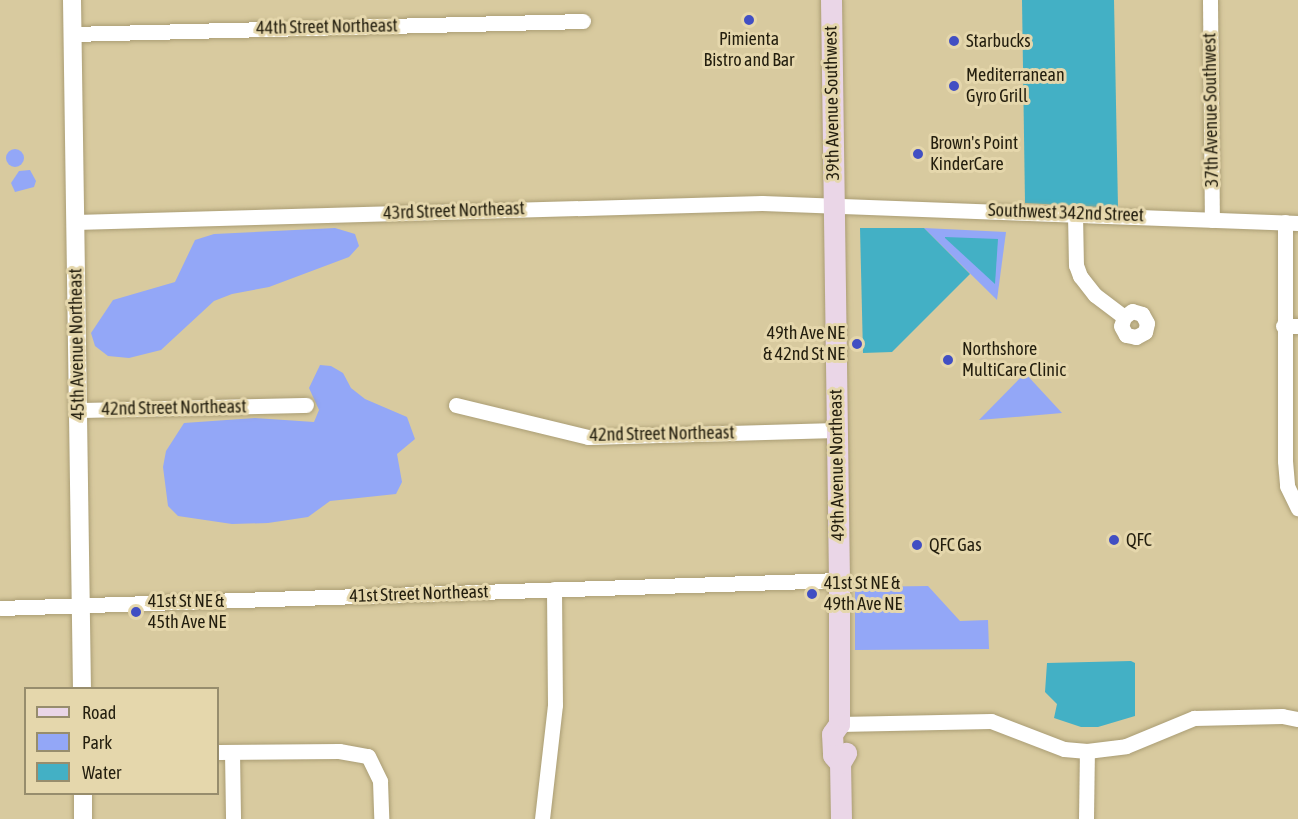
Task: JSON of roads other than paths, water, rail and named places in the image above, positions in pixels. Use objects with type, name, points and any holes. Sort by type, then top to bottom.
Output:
[{"type":"main road","name":"39th Avenue Southwest","points":[[831,0],[833,206]]},
{"type":"main road","name":"49th Avenue Northeast","points":[[833,206],[839,724],[845,733],[846,754],[840,763],[841,819]]},
{"type":"street","name":"45th Avenue Northeast","points":[[72,0],[82,687]]},
{"type":"street","name":"37th Avenue Southwest","points":[[1210,0],[1212,220]]},
{"type":"street","name":"44th Street Northeast","points":[[71,34],[584,21]]},
{"type":"street","name":"43rd Street Northeast","points":[[75,222],[752,203],[833,206]]},
{"type":"street","name":"Southwest 342nd Street","points":[[833,206],[1075,213],[1291,223]]},
{"type":"street","points":[[1075,213],[1076,265],[1080,276],[1095,296],[1124,317]]},
{"type":"street","points":[[1291,223],[1285,461],[1287,486],[1298,509]]},
{"type":"street","name":"42nd Street Northeast","points":[[78,410],[306,405]]},
{"type":"street","name":"42nd Street Northeast","points":[[456,405],[588,438],[836,430]]},
{"type":"street","name":"41st Street Northeast","points":[[0,608],[839,580]]},
{"type":"street","points":[[542,819],[555,705],[554,589]]},
{"type":"street","points":[[839,724],[991,720],[1064,749],[1087,751],[1126,746],[1194,718],[1282,716],[1298,719]]},
{"type":"street","points":[[1086,819],[1087,751]]},
{"type":"street","points":[[232,819],[225,752],[339,752],[368,756],[380,781],[381,819]]},
{"type":"street","points":[[83,795],[83,819]]},
{"type":"water","points":[[1022,0],[1114,0],[1118,208],[1025,203]]},
{"type":"water","points":[[860,228],[924,228],[970,274],[892,352],[863,353]]},
{"type":"water","points":[[945,238],[998,239],[995,284]]},
{"type":"water","points":[[1131,661],[1135,663],[1135,716],[1098,727],[1081,727],[1054,718],[1057,704],[1045,692],[1047,663]]},
{"type":"place","name":"Pimienta Bistro and Bar","points":[[749,20]]},
{"type":"place","name":"Starbucks","points":[[954,41]]},
{"type":"place","name":"Mediterranean Gyro Grill","points":[[954,86]]},
{"type":"place","name":"Brown's Point KinderCare","points":[[918,154]]},
{"type":"place","name":"49th Ave NE & 42nd St NE","points":[[857,344]]},
{"type":"place","name":"Northshore MultiCare Clinic","points":[[948,360]]},
{"type":"place","name":"QFC","points":[[1114,540]]},
{"type":"place","name":"QFC Gas","points":[[917,545]]},
{"type":"place","name":"41st St NE & 49th Ave NE","points":[[812,594]]},
{"type":"place","name":"41st St NE & 45th Ave NE","points":[[136,612]]}]
